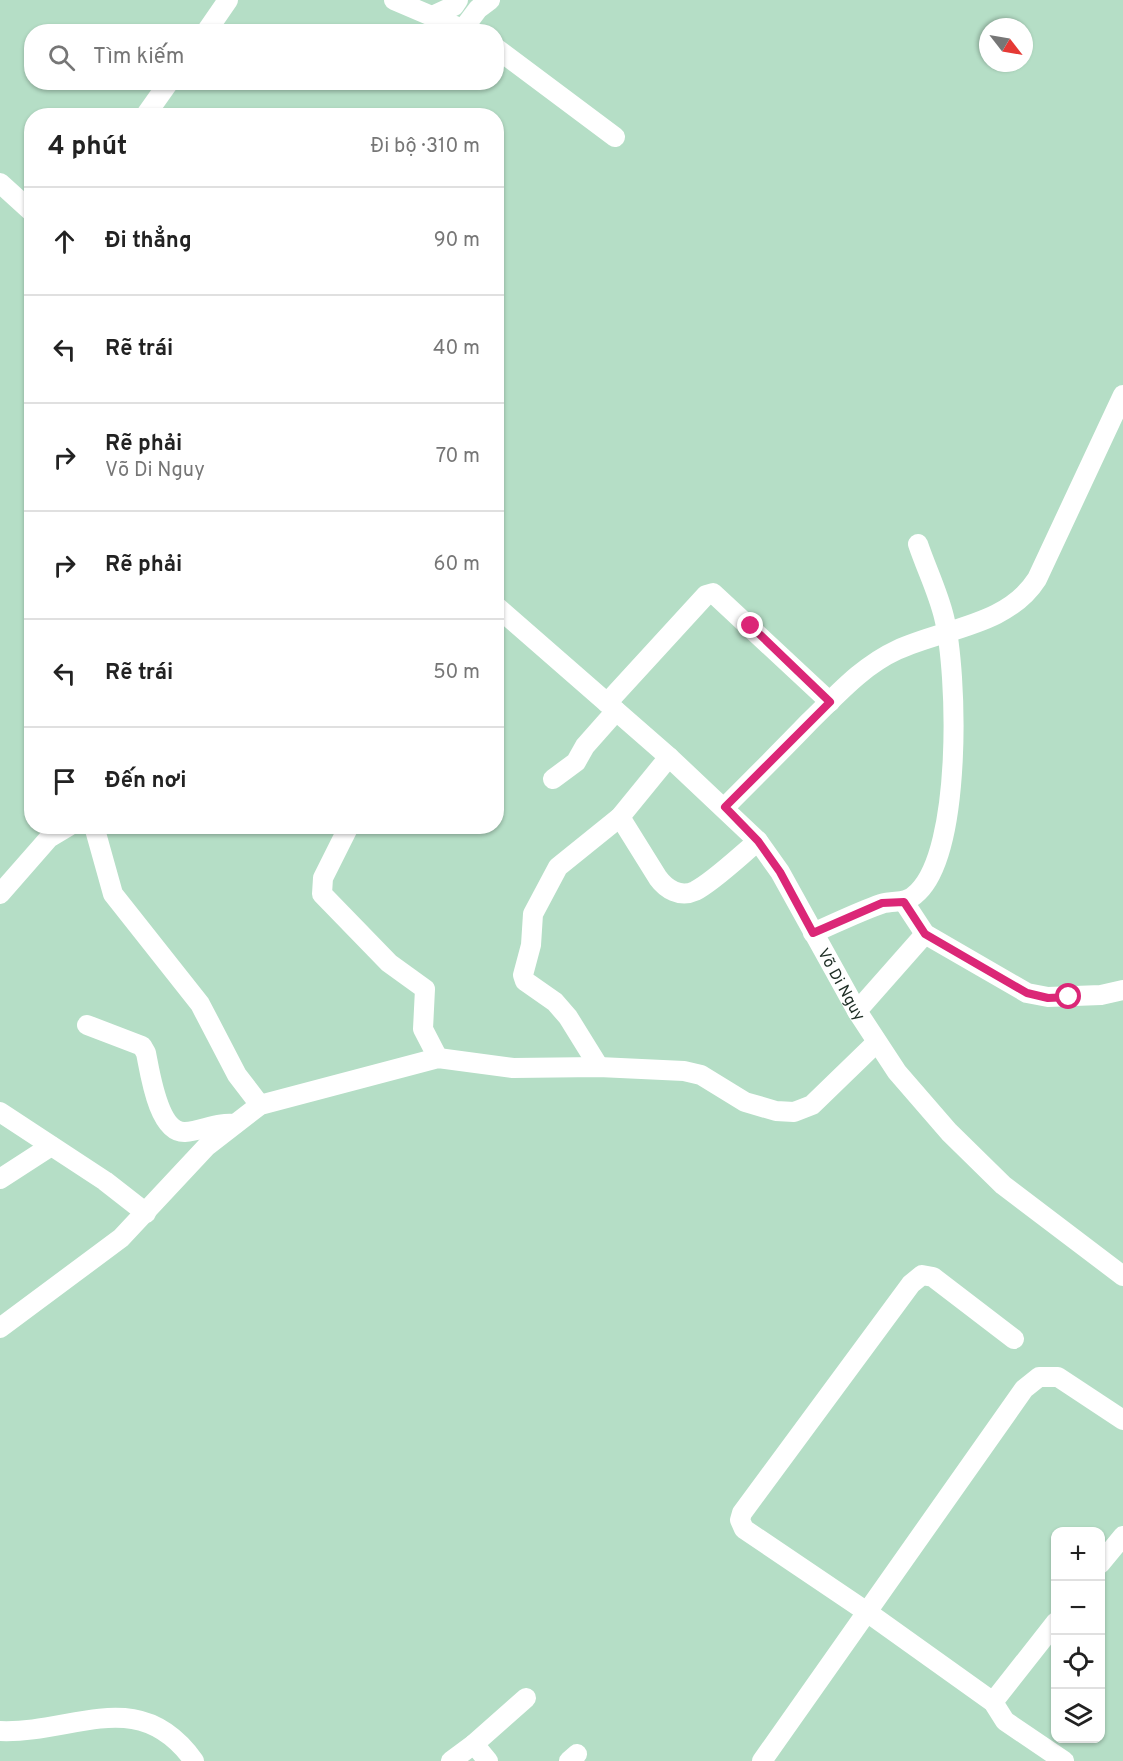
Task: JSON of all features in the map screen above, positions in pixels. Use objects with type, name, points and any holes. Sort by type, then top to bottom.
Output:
[{"type":"street","points":[[212,24],[228,0]]},
{"type":"street","points":[[394,0],[451,24]]},
{"type":"street","points":[[432,16],[454,6],[458,0]]},
{"type":"street","points":[[469,24],[478,9],[490,0]]},
{"type":"street","points":[[504,54],[615,137]]},
{"type":"street","points":[[151,108],[163,90]]},
{"type":"street","points":[[0,183],[24,205]]},
{"type":"street","points":[[725,807],[850,682],[885,656],[906,646],[998,614],[1011,606],[1033,585],[1123,395]]},
{"type":"street","points":[[813,933],[882,903],[904,902],[918,892],[928,880],[937,858],[952,789],[953,726],[944,615],[918,544]]},
{"type":"street","points":[[553,779],[575,764],[611,707],[706,595],[713,593],[830,702]]},
{"type":"street","name":"Võ Di Nguy","points":[[504,613],[725,807],[758,841],[780,872],[876,1043],[897,1072],[949,1132],[1003,1185],[1121,1270]]},
{"type":"street","points":[[600,1067],[568,1017],[555,1002],[528,984],[523,975],[531,945],[533,914],[551,878],[568,856],[620,817],[669,757]]},
{"type":"street","points":[[620,817],[664,887],[674,892],[694,892],[758,841]]},
{"type":"street","points":[[0,894],[49,838],[56,834]]},
{"type":"street","points":[[96,834],[113,894],[200,1004],[237,1075],[260,1105]]},
{"type":"street","points":[[345,834],[323,878],[322,894],[389,963],[425,989],[423,1029],[438,1058]]},
{"type":"street","points":[[904,902],[925,934],[1036,996],[1101,995],[1123,990]]},
{"type":"street","points":[[857,1011],[925,934]]},
{"type":"street","points":[[87,1025],[142,1046],[146,1053],[158,1104],[174,1129],[183,1132],[220,1124],[235,1124]]},
{"type":"street","points":[[0,1328],[121,1238],[207,1146],[260,1105],[438,1058],[513,1068],[600,1067],[692,1072],[745,1102],[776,1111],[794,1112],[812,1105],[876,1043]]},
{"type":"street","points":[[0,1112],[105,1181],[146,1213]]},
{"type":"street","points":[[0,1179],[51,1146]]},
{"type":"street","points":[[1014,1340],[933,1277],[922,1275],[911,1284],[742,1512],[740,1520],[744,1529],[867,1612],[993,1702],[1005,1721],[1064,1761]]},
{"type":"street","points":[[762,1761],[1030,1383],[1039,1377],[1058,1377],[1123,1420]]},
{"type":"street","points":[[1105,1559],[1123,1536]]},
{"type":"street","points":[[993,1702],[1051,1628]]},
{"type":"street","points":[[451,1761],[526,1698]]},
{"type":"street","points":[[0,1731],[88,1719],[133,1718],[162,1729],[176,1739],[194,1761]]},
{"type":"street","points":[[474,1744],[488,1761]]},
{"type":"route","points":[[751,626],[830,702],[725,807],[758,841],[780,872],[813,933],[882,903],[904,902],[925,934],[1027,993],[1048,998],[1069,997]]}]
